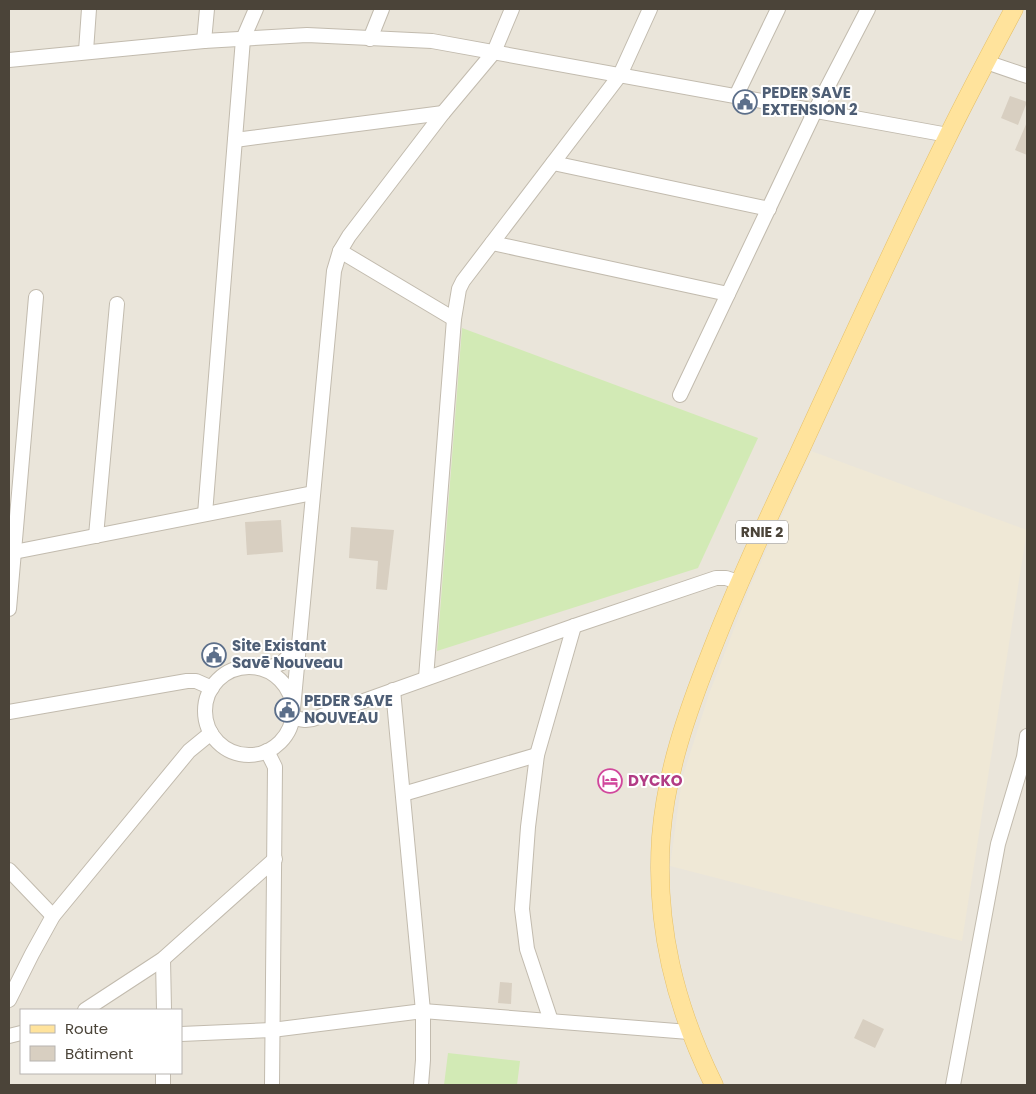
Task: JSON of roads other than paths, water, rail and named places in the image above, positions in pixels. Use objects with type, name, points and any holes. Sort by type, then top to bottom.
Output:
[{"type":"main road","name":"RNIE 2","points":[[714,1085],[689,1032],[670,966],[663,929],[660,872],[663,818],[668,786],[682,731],[738,582],[948,135],[1014,9]]},
{"type":"street","points":[[86,51],[89,9]]},
{"type":"street","points":[[204,41],[207,9]]},
{"type":"street","points":[[205,514],[242,39],[256,9]]},
{"type":"street","points":[[370,39],[382,9]]},
{"type":"street","points":[[512,9],[494,52],[443,113],[340,251],[334,271],[293,713],[287,734],[267,751],[251,755],[234,752],[219,743],[211,733],[206,721],[206,704],[212,688],[217,681],[231,671],[248,667],[265,670],[279,678],[289,692],[293,713],[305,720],[313,719],[574,626],[716,578],[726,578],[738,582]]},
{"type":"street","points":[[426,678],[454,319],[458,289],[620,75],[650,9]]},
{"type":"street","points":[[736,96],[778,9]]},
{"type":"street","points":[[680,395],[815,111],[868,9]]},
{"type":"street","points":[[9,60],[204,41],[308,35],[432,41],[948,135]]},
{"type":"street","points":[[986,62],[1027,76]]},
{"type":"street","points":[[235,140],[443,113]]},
{"type":"street","points":[[553,163],[769,209]]},
{"type":"street","points":[[492,242],[728,294]]},
{"type":"street","points":[[340,251],[454,319]]},
{"type":"street","points":[[9,609],[36,297]]},
{"type":"street","points":[[96,536],[116,304]]},
{"type":"street","points":[[14,552],[313,493]]},
{"type":"street","points":[[551,1021],[527,949],[522,909],[536,755],[574,626]]},
{"type":"street","points":[[265,670],[282,663],[299,645]]},
{"type":"street","points":[[9,712],[187,681],[196,681],[212,688]]},
{"type":"street","points":[[393,690],[423,1011],[421,1085]]},
{"type":"street","points":[[9,1000],[54,916],[189,751],[211,733]]},
{"type":"street","points":[[953,1085],[998,844],[1026,757],[1027,736]]},
{"type":"street","points":[[267,751],[275,767],[272,1085]]},
{"type":"street","points":[[403,794],[536,755]]},
{"type":"street","points":[[87,1009],[163,959],[275,859]]},
{"type":"street","points":[[9,870],[54,916]]},
{"type":"street","points":[[163,959],[164,1009]]},
{"type":"street","points":[[182,1034],[272,1030],[423,1011],[689,1032]]},
{"type":"place","name":"PEDER SAVE EXTENSION 2","points":[[745,102]]},
{"type":"place","name":"Site Existant Savē Nouveau","points":[[214,655]]},
{"type":"place","name":"PEDER SAVE NOUVEAU","points":[[287,710]]},
{"type":"place","name":"DYCKO","points":[[610,781]]}]
